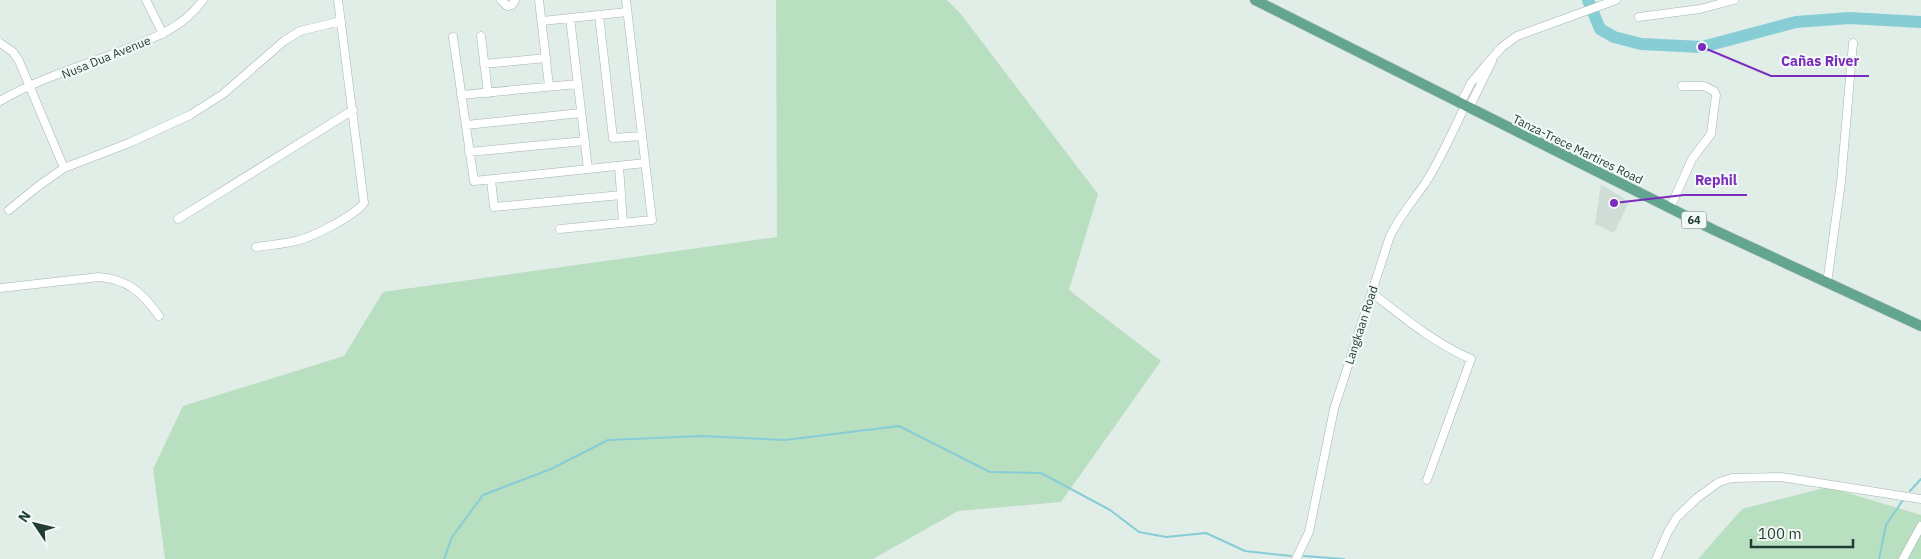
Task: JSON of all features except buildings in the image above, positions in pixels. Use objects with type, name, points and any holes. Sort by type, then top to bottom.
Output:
[{"type":"main road","name":"Tanza-Trece Martires Road","points":[[1255,0],[1670,208],[1921,326]]},
{"type":"street","points":[[146,0],[163,34]]},
{"type":"street","name":"Nusa Dua Avenue","points":[[0,101],[32,86],[163,34],[185,20],[203,0]]},
{"type":"street","points":[[256,246],[295,242],[311,236],[356,210],[364,202],[338,0]]},
{"type":"street","points":[[501,0],[507,6],[512,5],[515,0]]},
{"type":"street","points":[[539,0],[549,86]]},
{"type":"street","points":[[560,229],[652,220],[626,0]]},
{"type":"street","points":[[1706,8],[1711,0]]},
{"type":"street","points":[[1639,17],[1706,8],[1734,0]]},
{"type":"street","points":[[1465,106],[1467,91],[1502,48],[1517,36],[1565,20],[1612,1]]},
{"type":"street","points":[[542,21],[627,12]]},
{"type":"street","points":[[599,15],[613,138],[642,136]]},
{"type":"street","points":[[570,18],[588,169]]},
{"type":"street","points":[[10,210],[36,187],[64,168],[129,143],[190,115],[223,94],[284,41],[300,32],[341,21]]},
{"type":"street","points":[[481,36],[488,92]]},
{"type":"street","points":[[453,37],[474,181],[646,163]]},
{"type":"street","points":[[0,43],[13,52],[32,86],[64,168]]},
{"type":"street","points":[[1827,283],[1841,182],[1853,43]]},
{"type":"street","points":[[484,64],[546,58]]},
{"type":"street","points":[[1465,106],[1476,95],[1493,59]]},
{"type":"street","points":[[461,95],[578,84]]},
{"type":"street","points":[[1670,208],[1692,159],[1711,134],[1716,95],[1714,91],[1704,86],[1682,86]]},
{"type":"street","points":[[1467,91],[1476,95]]},
{"type":"street","name":"Langkaan Road","points":[[1296,559],[1308,532],[1334,409],[1390,236],[1398,219],[1438,160],[1465,106]]},
{"type":"street","points":[[178,219],[353,110]]},
{"type":"street","points":[[466,125],[581,113]]},
{"type":"street","points":[[470,152],[584,142]]},
{"type":"street","points":[[619,166],[623,223]]},
{"type":"street","points":[[491,180],[494,207],[621,194]]},
{"type":"street","points":[[0,288],[99,277],[111,278],[137,290],[158,316]]},
{"type":"street","points":[[1372,292],[1413,325],[1453,352],[1471,360],[1427,480]]},
{"type":"street","points":[[1656,559],[1668,532],[1678,518],[1697,498],[1719,482],[1732,478],[1780,477],[1921,499]]},
{"type":"street","points":[[1902,559],[1921,526]]},
{"type":"shaded area","points":[[1601,184],[1629,202],[1614,233],[1595,224]]},
{"type":"green space","points":[[776,0],[947,0],[960,13],[1098,194],[1069,290],[1161,361],[1061,502],[958,511],[873,559],[165,559],[153,469],[183,406],[344,356],[383,292],[777,237]]},
{"type":"green space","points":[[1828,487],[1921,515],[1921,559],[1698,559],[1742,509]]},
{"type":"waterway","points":[[1588,0],[1600,29],[1614,37],[1641,44],[1702,47],[1796,22],[1850,18],[1921,22]]},
{"type":"waterway","points":[[444,559],[452,537],[483,495],[551,469],[608,440],[702,436],[785,440],[899,426],[990,472],[1041,473],[1110,510],[1139,532],[1166,537],[1206,533],[1245,551],[1291,556]]},
{"type":"waterway","points":[[1910,491],[1921,479]]},
{"type":"waterway","points":[[1879,559],[1886,525],[1903,500]]},
{"type":"waterway","points":[[1304,556],[1344,559]]},
{"type":"place","name":"Cañas River","points":[[1702,47]]},
{"type":"place","name":"Rephil","points":[[1614,203]]}]
